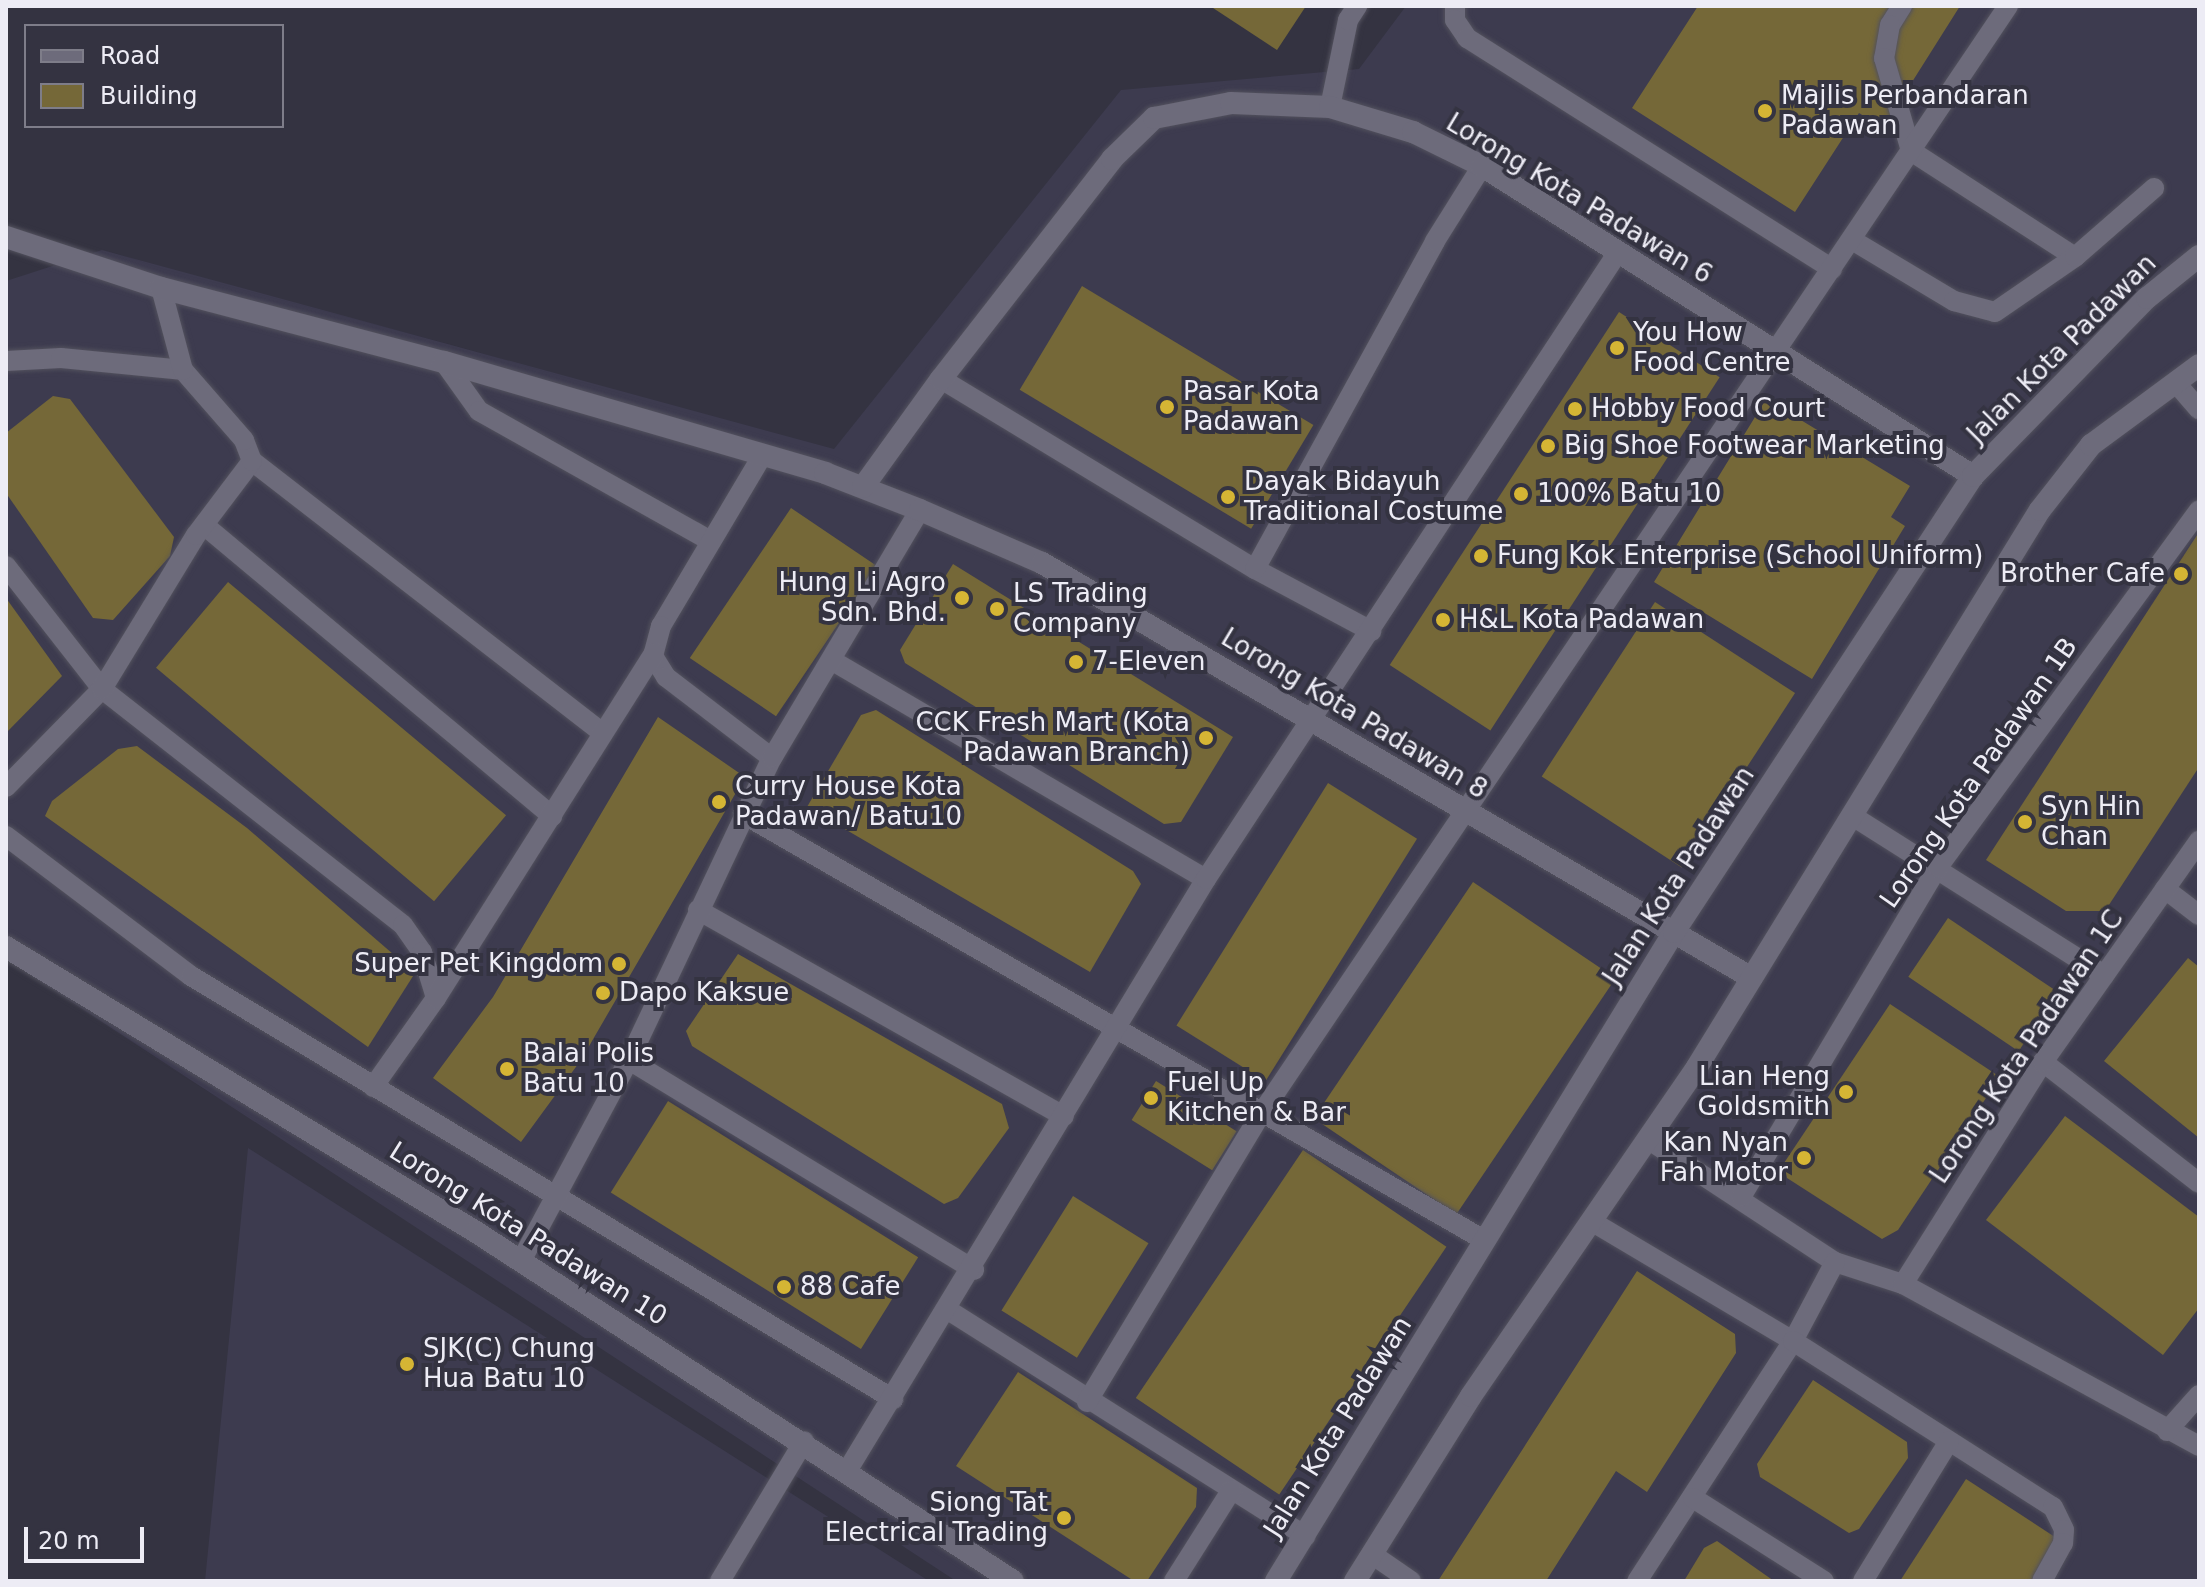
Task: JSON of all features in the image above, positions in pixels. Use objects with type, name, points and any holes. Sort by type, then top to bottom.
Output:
[{"type":"street","name":"Lorong Kota Padawan 6","points":[[863,487],[941,379],[1112,159],[1154,118],[1231,103],[1330,107],[1413,132],[1482,166],[1973,476]]},
{"type":"street","name":"Lorong Kota Padawan 8","points":[[6,237],[161,288],[444,362],[762,456],[863,487],[920,510],[1042,563],[1313,717],[1369,758],[1752,978]]},
{"type":"street","name":"Jalan Kota Padawan","points":[[1276,1581],[1674,932],[1973,476],[2147,298],[2199,256]]},
{"type":"street","points":[[1355,1581],[1471,1396],[1649,1140],[1854,817],[2040,510],[2091,445],[2199,365]]},
{"type":"street","name":"Lorong Kota Padawan 10","points":[[6,947],[521,1261],[804,1441],[1013,1581]]},
{"type":"lane","points":[[1330,107],[1348,20],[1357,6]]},
{"type":"lane","points":[[1455,6],[1455,20],[1467,38],[1832,269]]},
{"type":"lane","points":[[1902,6],[1890,25],[1884,58],[1911,151],[2075,257]]},
{"type":"lane","points":[[1087,1402],[1261,1114],[1466,815],[2008,6]]},
{"type":"lane","points":[[1255,569],[1435,241],[1482,166]]},
{"type":"lane","points":[[1852,240],[1981,312],[1995,312],[2075,257],[2154,188]]},
{"type":"lane","points":[[847,1471],[974,1270],[1113,1028],[1206,879],[1618,252]]},
{"type":"lane","points":[[161,288],[183,370],[244,440],[252,461],[603,733]]},
{"type":"lane","points":[[6,361],[61,358],[183,370]]},
{"type":"lane","points":[[444,362],[479,411],[711,541]]},
{"type":"lane","points":[[941,379],[1255,569],[1371,631]]},
{"type":"lane","points":[[2176,383],[2199,409]]},
{"type":"lane","points":[[373,1087],[436,998],[654,653],[661,626],[762,456]]},
{"type":"lane","points":[[6,787],[102,689],[204,525],[252,461]]},
{"type":"lane","points":[[521,1261],[629,1060],[772,758],[920,510]]},
{"type":"lane","name":"Lorong Kota Padawan 1B","points":[[1741,1197],[1938,867],[2199,510]]},
{"type":"lane","points":[[204,525],[552,816]]},
{"type":"lane","points":[[6,566],[102,689],[403,925],[422,952],[436,998]]},
{"type":"lane","points":[[654,653],[666,677],[772,758]]},
{"type":"lane","points":[[831,660],[1206,879]]},
{"type":"lane","points":[[743,814],[1484,1240]]},
{"type":"lane","points":[[1854,817],[1938,867],[2104,975]]},
{"type":"lane","points":[[6,836],[191,976],[893,1399]]},
{"type":"lane","name":"Lorong Kota Padawan 1C","points":[[1903,1284],[2043,1062],[2199,841]]},
{"type":"lane","points":[[2165,889],[2199,915]]},
{"type":"lane","points":[[698,910],[1064,1116]]},
{"type":"lane","points":[[629,1060],[974,1270]]},
{"type":"lane","points":[[2043,1062],[2199,1183]]},
{"type":"lane","points":[[1649,1140],[1741,1197],[1835,1262],[1903,1284],[2199,1446]]},
{"type":"lane","points":[[1591,1221],[1793,1341],[2043,1499],[2059,1516],[2063,1543],[2042,1581]]},
{"type":"lane","points":[[1637,1581],[1793,1341],[1835,1262]]},
{"type":"lane","points":[[948,1310],[1087,1402],[1305,1536]]},
{"type":"lane","points":[[2167,1431],[2199,1395]]},
{"type":"lane","points":[[720,1581],[804,1441]]},
{"type":"lane","points":[[1863,1581],[1949,1441]]},
{"type":"lane","points":[[1174,1581],[1231,1491]]},
{"type":"lane","points":[[1693,1498],[1824,1581]]},
{"type":"lane","points":[[1373,1555],[1411,1581]]},
{"type":"shaded area","points":[[1406,6],[2199,6],[2199,1581],[956,1581],[6,959],[6,281],[102,250],[834,449],[1121,90],[1359,69]]},
{"type":"shaded area","name":"SJK(C) Chung Hua Batu 10","points":[[248,1148],[929,1581],[205,1581]]},
{"type":"building","points":[[1210,6],[1306,6],[1277,50]]},
{"type":"building","name":"Majlis Perbandaran Padawan","points":[[1698,6],[1960,6],[1883,128],[1859,113],[1795,212],[1632,108]]},
{"type":"building","name":"Pasar Kota Padawan","points":[[1082,286],[1313,425],[1251,529],[1020,390]]},
{"type":"building","points":[[1619,312],[1720,377],[1490,730],[1390,665]]},
{"type":"building","points":[[53,396],[70,399],[174,537],[170,556],[113,620],[93,618],[6,493],[6,433]]},
{"type":"building","points":[[1766,399],[1910,486],[1891,517],[1905,526],[1812,679],[1654,582]]},
{"type":"building","points":[[791,508],[877,566],[776,716],[690,658]]},
{"type":"building","points":[[2199,532],[2199,767],[2105,911],[2066,911],[1986,860]]},
{"type":"building","points":[[953,564],[1233,737],[1181,822],[1164,824],[905,663],[900,650]]},
{"type":"building","points":[[228,582],[506,815],[434,901],[156,668]]},
{"type":"building","points":[[6,598],[62,676],[6,733]]},
{"type":"building","points":[[1655,602],[1795,693],[1682,867],[1542,776]]},
{"type":"building","points":[[876,710],[1133,871],[1141,884],[1090,972],[807,807],[861,715]]},
{"type":"building","points":[[658,717],[745,777],[581,1060],[521,1142],[433,1078],[493,997]]},
{"type":"building","points":[[137,746],[247,828],[415,973],[368,1047],[45,816],[52,801],[118,749]]},
{"type":"building","points":[[1328,783],[1417,839],[1265,1081],[1176,1026]]},
{"type":"building","points":[[1473,882],[1616,978],[1456,1214],[1314,1118]]},
{"type":"building","points":[[1948,918],[2058,992],[2019,1051],[1908,977]]},
{"type":"building","points":[[738,954],[1002,1104],[1009,1128],[958,1198],[944,1204],[692,1046],[686,1031]]},
{"type":"building","points":[[2188,958],[2199,967],[2199,1138],[2104,1061]]},
{"type":"building","points":[[1890,1004],[2000,1077],[1898,1230],[1882,1239],[1787,1178],[1784,1163]]},
{"type":"building","points":[[1156,1081],[1237,1131],[1212,1170],[1132,1120]]},
{"type":"building","points":[[668,1101],[918,1257],[861,1349],[611,1193]]},
{"type":"building","points":[[2065,1116],[2199,1217],[2199,1308],[2163,1355],[1986,1220]]},
{"type":"building","points":[[1303,1150],[1446,1247],[1279,1495],[1136,1398]]},
{"type":"building","points":[[1073,1196],[1148,1243],[1077,1358],[1001,1310]]},
{"type":"building","points":[[1637,1271],[1735,1334],[1736,1353],[1647,1492],[1616,1471],[1546,1581],[1438,1581]]},
{"type":"building","points":[[1018,1372],[1197,1488],[1196,1507],[1147,1581],[1134,1581],[956,1466]]},
{"type":"building","points":[[1813,1380],[1907,1442],[1908,1458],[1859,1529],[1849,1533],[1760,1477],[1757,1464]]},
{"type":"building","points":[[1966,1479],[2058,1539],[2031,1581],[1900,1581]]},
{"type":"building","points":[[1717,1541],[1774,1581],[1684,1581],[1704,1548]]},
{"type":"place","name":"Majlis Perbandaran Padawan","points":[[1765,111]]},
{"type":"place","name":"You How Food Centre","points":[[1617,348]]},
{"type":"place","name":"Pasar Kota Padawan","points":[[1167,407]]},
{"type":"place","name":"Hobby Food Court","points":[[1575,409]]},
{"type":"place","name":"Big Shoe Footwear Marketing","points":[[1548,446]]},
{"type":"place","name":"100% Batu 10","points":[[1521,494]]},
{"type":"place","name":"Dayak Bidayuh Traditional Costume","points":[[1228,497]]},
{"type":"place","name":"Fung Kok Enterprise (School Uniform)","points":[[1481,556]]},
{"type":"place","name":"Brother Cafe","points":[[2181,574]]},
{"type":"place","name":"Hung Li Agro Sdn. Bhd.","points":[[962,598]]},
{"type":"place","name":"LS Trading Company","points":[[997,609]]},
{"type":"place","name":"H&L Kota Padawan","points":[[1443,620]]},
{"type":"place","name":"7-Eleven","points":[[1076,662]]},
{"type":"place","name":"CCK Fresh Mart (Kota Padawan Branch)","points":[[1206,738]]},
{"type":"place","name":"Curry House Kota Padawan/ Batu10","points":[[719,802]]},
{"type":"place","name":"Syn Hin Chan","points":[[2025,822]]},
{"type":"place","name":"Super Pet Kingdom","points":[[619,964]]},
{"type":"place","name":"Dapo Kaksue","points":[[603,993]]},
{"type":"place","name":"Balai Polis Batu 10","points":[[507,1069]]},
{"type":"place","name":"Lian Heng Goldsmith","points":[[1846,1092]]},
{"type":"place","name":"Fuel Up Kitchen & Bar","points":[[1151,1098]]},
{"type":"place","name":"Kan Nyan Fah Motor","points":[[1804,1158]]},
{"type":"place","name":"88 Cafe","points":[[784,1287]]},
{"type":"place","name":"SJK(C) Chung Hua Batu 10","points":[[407,1364]]},
{"type":"place","name":"Siong Tat Electrical Trading","points":[[1064,1518]]}]
